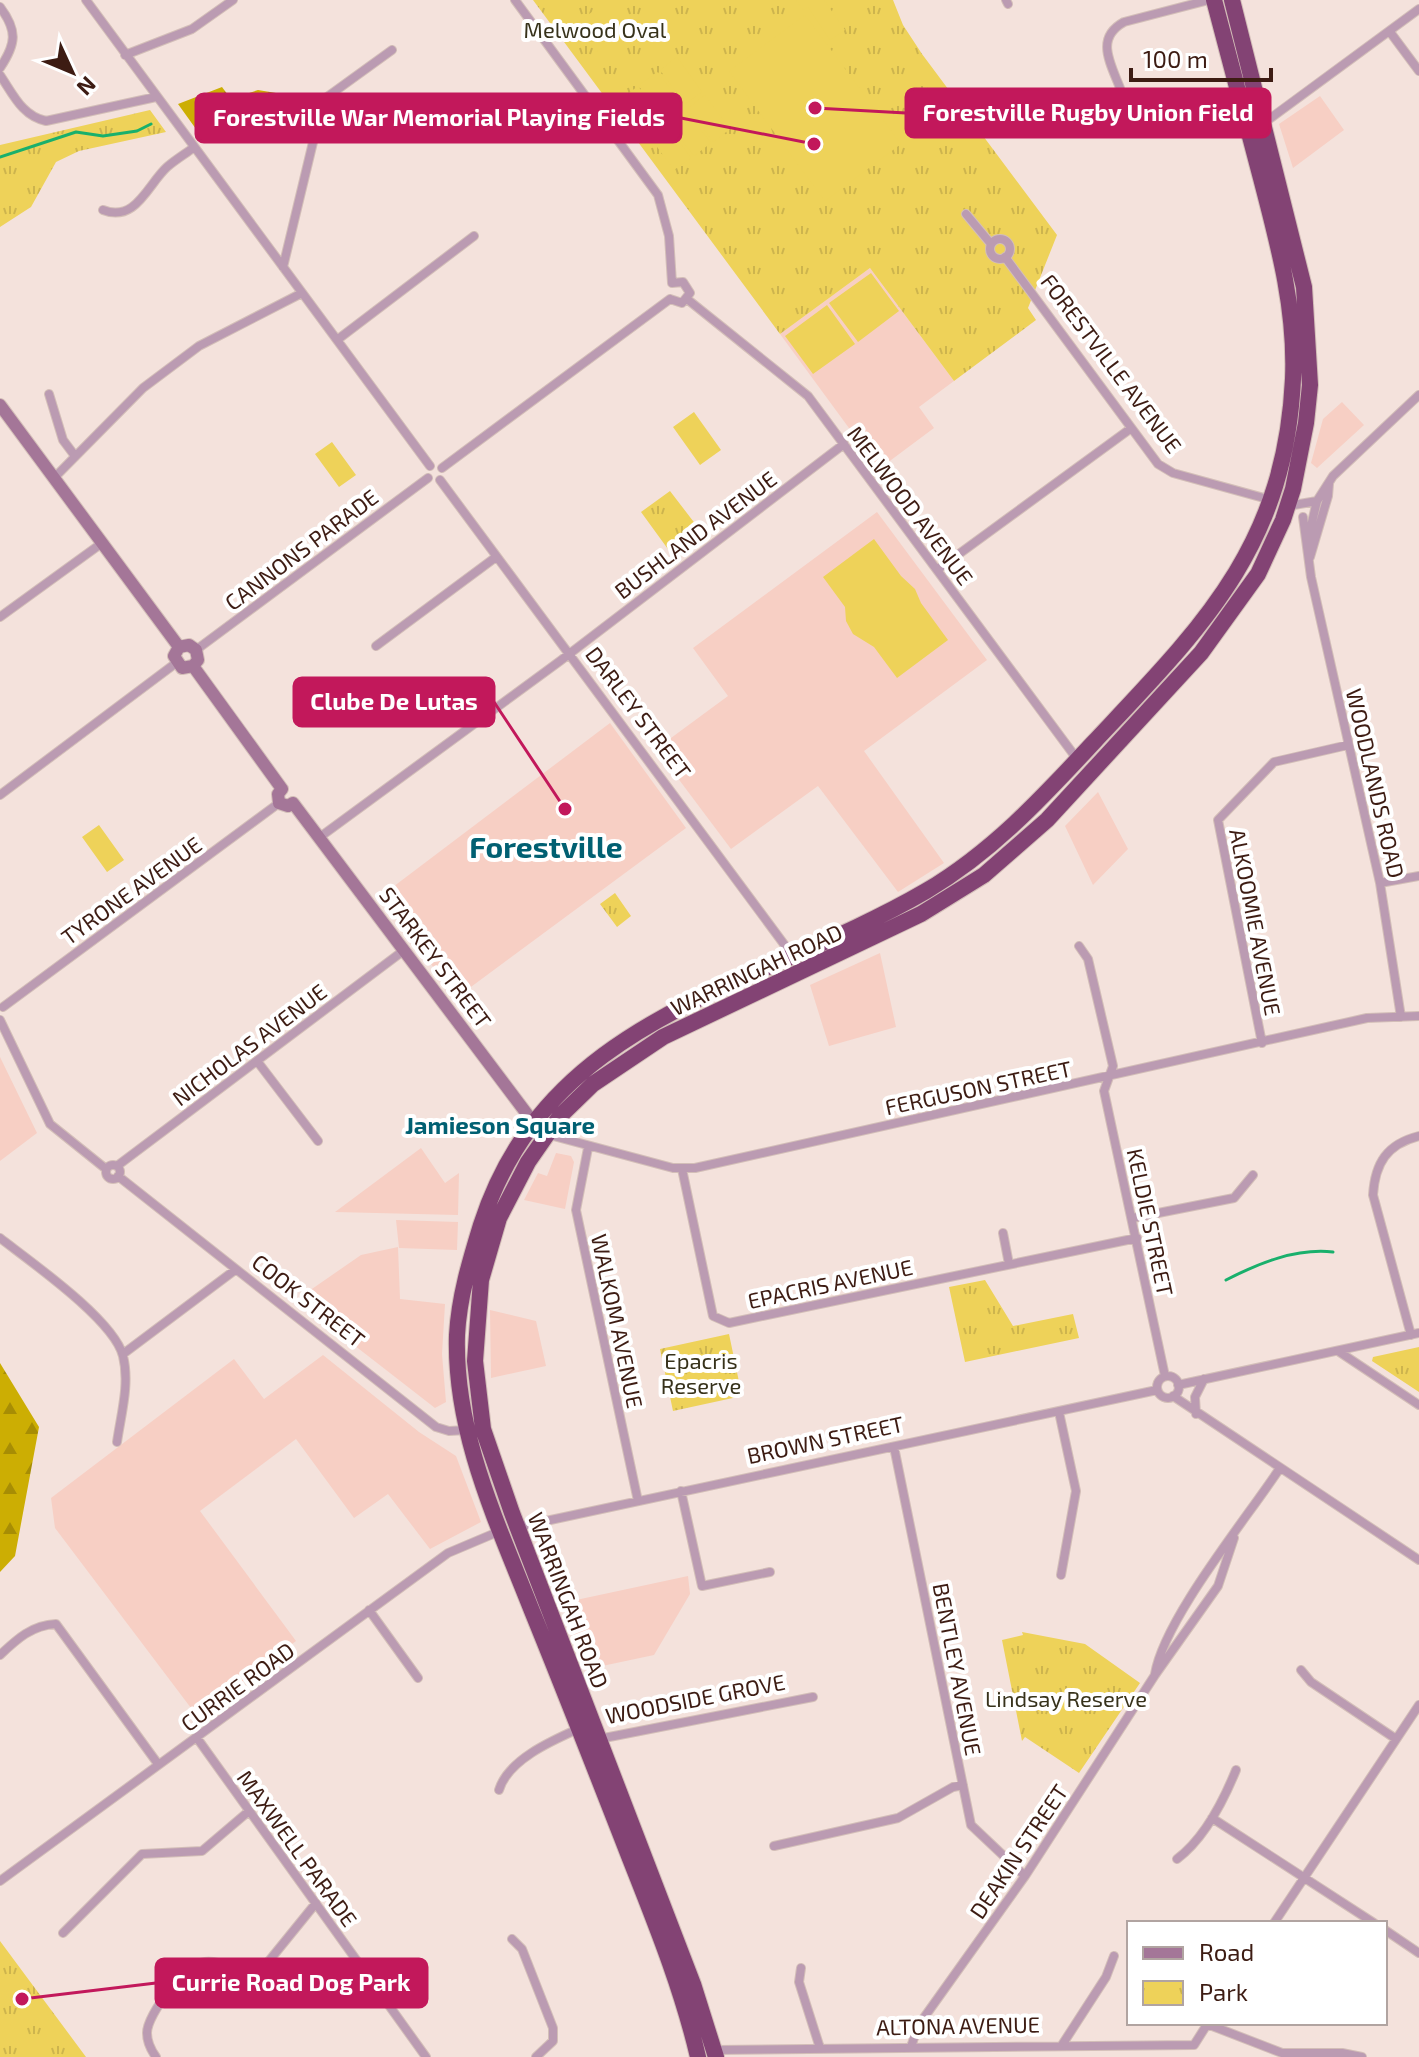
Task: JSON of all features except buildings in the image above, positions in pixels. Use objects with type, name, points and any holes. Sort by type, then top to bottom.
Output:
[{"type":"highway","name":"WARRINGAH ROAD","points":[[715,2054],[509,1529],[475,1429],[459,1378],[457,1335],[464,1286],[485,1213],[502,1173],[533,1122],[584,1067],[616,1043],[924,893],[971,861],[1023,818],[1215,609],[1280,503],[1290,409],[1292,325],[1278,246],[1212,0]]},
{"type":"highway","name":"WARRINGAH ROAD","points":[[475,1429],[475,1361],[481,1280],[508,1197],[546,1134],[593,1084],[646,1047],[942,903],[984,875],[1037,830],[1225,623],[1258,574],[1306,423],[1310,385],[1304,287],[1232,0]]},
{"type":"highway","name":"DARLEY STREET","points":[[793,955],[803,970]]},
{"type":"highway","name":"STARKEY STREET","points":[[533,1122],[546,1134]]},
{"type":"highway","name":"WARRINGAH ROAD","points":[[589,1734],[682,1997],[697,2053]]},
{"type":"highway","name":"ALTONA AVENUE","points":[[697,2053],[715,2054]]},
{"type":"street","points":[[86,0],[430,466],[442,468]]},
{"type":"street","points":[[125,55],[192,29],[233,0]]},
{"type":"street","points":[[515,0],[658,195],[669,236],[672,283],[668,292],[670,299],[678,303],[687,299],[690,293],[686,283],[672,283]]},
{"type":"street","points":[[1120,88],[1106,53],[1106,41],[1112,29],[1124,22],[1212,0]]},
{"type":"street","points":[[0,7],[15,32],[13,48],[0,68]]},
{"type":"street","points":[[1263,123],[1419,9]]},
{"type":"street","points":[[1390,32],[1419,71]]},
{"type":"street","points":[[283,267],[321,109],[327,97],[392,50]]},
{"type":"street","points":[[0,75],[24,110],[33,118],[46,121],[156,97]]},
{"type":"street","points":[[103,210],[112,214],[135,207],[166,168],[193,148]]},
{"type":"street","name":"FORESTVILLE AVENUE","points":[[966,214],[991,244],[993,256],[1005,257],[1130,429],[1165,470],[1280,503]]},
{"type":"street","points":[[337,340],[474,236]]},
{"type":"street","name":"FORESTVILLE AVENUE","points":[[991,244],[999,239],[1005,241],[1010,249],[1005,257]]},
{"type":"street","points":[[54,478],[143,388],[199,346],[302,293]]},
{"type":"street","points":[[430,466],[428,478],[440,480],[442,468],[670,299]]},
{"type":"street","name":"MELWOOD AVENUE","points":[[687,299],[803,390],[1078,760]]},
{"type":"street","points":[[49,394],[63,440],[75,456]]},
{"type":"street","points":[[1280,503],[1317,501],[1341,466],[1419,395]]},
{"type":"street","points":[[0,405],[179,647]]},
{"type":"street","points":[[937,570],[1130,429]]},
{"type":"street","name":"BUSHLAND AVENUE","points":[[320,837],[844,444]]},
{"type":"street","name":"CANNONS PARADE","points":[[196,650],[428,478]]},
{"type":"street","name":"DARLEY STREET","points":[[440,480],[793,955]]},
{"type":"street","points":[[1280,503],[1295,515],[1312,517],[1329,484]]},
{"type":"street","name":"WOODLANDS ROAD","points":[[1317,501],[1306,544],[1380,883],[1401,1017]]},
{"type":"street","name":"WOODLANDS ROAD","points":[[1310,557],[1312,517]]},
{"type":"street","points":[[0,617],[102,543]]},
{"type":"street","points":[[376,646],[496,557]]},
{"type":"street","points":[[189,645],[196,650],[198,660],[193,666],[182,668],[176,663],[174,656],[179,647],[189,645]]},
{"type":"street","points":[[0,795],[176,663]]},
{"type":"street","points":[[193,666],[281,796]]},
{"type":"street","name":"ALKOOMIE AVENUE","points":[[1262,1043],[1218,820],[1274,762],[1348,745]]},
{"type":"street","name":"STARKEY STREET","points":[[281,796],[294,792],[293,803],[533,1122]]},
{"type":"street","name":"TYRONE AVENUE","points":[[1,1012],[281,796]]},
{"type":"street","points":[[1380,883],[1419,876]]},
{"type":"street","name":"KELDIE STREET","points":[[1079,946],[1088,959],[1109,1051],[1113,1071],[1104,1091],[1165,1376]]},
{"type":"street","name":"NICHOLAS AVENUE","points":[[118,1171],[403,951]]},
{"type":"street","name":"COOK STREET","points":[[1,1012],[50,1124],[106,1169],[108,1178],[118,1171],[235,1270],[436,1427],[449,1431],[475,1429]]},
{"type":"street","name":"FERGUSON STREET","points":[[546,1134],[588,1148],[682,1169],[1109,1078],[1367,1018],[1419,1016]]},
{"type":"street","points":[[257,1061],[318,1141]]},
{"type":"street","points":[[1178,1385],[1415,1334],[1373,1195],[1374,1172],[1383,1156],[1401,1140],[1419,1136]]},
{"type":"street","name":"WALKOM AVENUE","points":[[588,1148],[576,1210],[638,1501]]},
{"type":"street","name":"EPACRIS AVENUE","points":[[682,1169],[713,1316],[729,1323],[1137,1238]]},
{"type":"street","points":[[1133,1218],[1234,1198],[1253,1175]]},
{"type":"street","points":[[1003,1233],[1009,1264]]},
{"type":"street","points":[[0,1238],[86,1305],[123,1354],[125,1394],[117,1442]]},
{"type":"street","points":[[123,1354],[235,1270]]},
{"type":"street","points":[[1338,1351],[1419,1405]]},
{"type":"street","points":[[1173,1396],[1178,1385],[1175,1378],[1165,1376],[1159,1380],[1157,1390],[1164,1397],[1173,1396],[1419,1560]]},
{"type":"street","points":[[1196,1414],[1195,1397],[1204,1379]]},
{"type":"street","name":"BROWN STREET","points":[[509,1529],[1157,1390]]},
{"type":"street","points":[[1059,1412],[1076,1491],[1061,1575]]},
{"type":"street","name":"BENTLEY AVENUE","points":[[894,1447],[971,1825],[1025,1876]]},
{"type":"street","name":"DEAKIN STREET","points":[[1155,1675],[1167,1639],[1218,1557],[1280,1468]]},
{"type":"street","points":[[681,1491],[702,1586],[770,1572]]},
{"type":"street","name":"CURRIE ROAD","points":[[0,1881],[459,1547],[509,1529]]},
{"type":"street","name":"DEAKIN STREET","points":[[911,2047],[918,2026],[1025,1876],[1155,1675],[1218,1586],[1234,1538]]},
{"type":"street","points":[[369,1610],[418,1678]]},
{"type":"street","points":[[0,1655],[20,1636],[43,1624],[56,1624],[158,1764]]},
{"type":"street","points":[[1301,1670],[1311,1682],[1396,1739]]},
{"type":"street","name":"WOODSIDE GROVE","points":[[499,1790],[502,1780],[516,1764],[589,1734],[813,1697]]},
{"type":"street","points":[[1275,1921],[1419,1705]]},
{"type":"street","name":"MAXWELL PARADE","points":[[197,1738],[426,2057]]},
{"type":"street","points":[[1177,1859],[1188,1851],[1212,1818],[1236,1770]]},
{"type":"street","points":[[774,1846],[898,1818],[953,1787],[963,1785]]},
{"type":"street","points":[[63,1933],[142,1854],[202,1851],[249,1811]]},
{"type":"street","points":[[1212,1818],[1371,1921]]},
{"type":"street","points":[[156,2057],[147,2032],[150,2022],[183,1974],[201,1962],[249,1974],[260,1972],[316,1903]]},
{"type":"street","points":[[1387,1931],[1419,1953]]},
{"type":"street","points":[[512,1939],[522,1949],[553,2028],[553,2041],[536,2057]]},
{"type":"street","points":[[1062,2045],[1106,1977],[1114,1956]]},
{"type":"street","points":[[801,1968],[799,1982],[820,2048]]},
{"type":"street","name":"ALTONA AVENUE","points":[[715,2054],[820,2048],[863,2052],[911,2047],[1194,2045],[1207,2025]]},
{"type":"street","points":[[1211,2025],[1282,2053],[1317,2056],[1342,2053],[1362,2057]]},
{"type":"street","points":[[1036,2046],[1036,2057]]},
{"type":"shaded area","points":[[1320,96],[1344,130],[1293,168],[1279,124]]},
{"type":"shaded area","points":[[870,268],[954,381],[919,407],[934,428],[879,469],[780,334]]},
{"type":"shaded area","points":[[1342,402],[1364,425],[1317,468],[1311,463],[1323,419]]},
{"type":"shaded area","points":[[877,512],[987,660],[864,751],[944,863],[898,892],[818,786],[731,849],[656,749],[728,696],[693,648]]},
{"type":"shaded area","points":[[610,723],[686,828],[456,998],[381,896]]},
{"type":"shaded area","points":[[1098,792],[1128,849],[1093,885],[1065,826]]},
{"type":"shaded area","points":[[880,953],[896,1027],[829,1046],[810,985]]},
{"type":"shaded area","points":[[0,1057],[37,1133],[0,1161]]},
{"type":"shaded area","points":[[421,1148],[445,1183],[459,1173],[458,1215],[335,1212]]},
{"type":"shaded area","points":[[556,1153],[571,1156],[574,1162],[565,1209],[524,1200],[538,1173],[547,1176]]},
{"type":"shaded area","points":[[396,1220],[458,1222],[457,1250],[399,1248]]},
{"type":"shaded area","points":[[398,1247],[400,1299],[445,1304],[442,1354],[446,1402],[435,1408],[296,1300],[361,1255]]},
{"type":"shaded area","points":[[490,1310],[536,1321],[546,1366],[491,1378]]},
{"type":"shaded area","points":[[323,1355],[419,1432],[456,1456],[481,1522],[430,1549],[388,1494],[354,1518],[296,1439],[200,1511],[296,1641],[197,1716],[55,1528],[51,1498],[234,1359],[264,1399]]},
{"type":"shaded area","points":[[688,1576],[690,1594],[654,1655],[588,1669],[562,1603]]},
{"type":"green space","name":"Melwood Oval","points":[[533,0],[893,0],[903,25],[922,54],[1057,235],[1028,308],[1036,320],[954,381],[870,268],[780,334]]},
{"type":"green space","points":[[796,0],[824,0],[845,30],[830,40],[808,7],[803,10]]},
{"type":"green space","name":"Melwood Oval","points":[[592,12],[613,41],[596,52],[576,23]]},
{"type":"green space","points":[[805,15],[901,144],[825,201],[729,71]]},
{"type":"green space","points":[[677,57],[702,92],[685,104],[660,70]]},
{"type":"green space","points":[[658,72],[683,106],[666,119],[640,84]]},
{"type":"green space","points":[[638,86],[663,120],[646,133],[621,99]]},
{"type":"green space","points":[[222,87],[231,99],[258,90],[294,96],[308,115],[306,127],[275,116],[251,114],[196,129],[178,104]]},
{"type":"green space","points":[[705,95],[730,129],[713,142],[688,108]]},
{"type":"green space","points":[[685,109],[711,143],[694,156],[668,122]]},
{"type":"green space","points":[[150,110],[166,132],[79,151],[56,162],[31,207],[0,227],[0,145]]},
{"type":"green space","points":[[666,123],[691,158],[674,170],[649,136]]},
{"type":"green space","points":[[871,273],[899,311],[858,342],[829,303]]},
{"type":"green space","points":[[827,305],[855,344],[813,374],[785,336]]},
{"type":"green space","points":[[694,412],[721,450],[700,465],[673,427]]},
{"type":"green space","points":[[332,442],[356,475],[339,487],[315,454]]},
{"type":"green space","points":[[670,491],[703,534],[673,556],[641,512]]},
{"type":"green space","points":[[874,539],[901,576],[915,589],[921,603],[948,640],[897,678],[874,647],[853,634],[846,621],[845,607],[823,577]]},
{"type":"green space","points":[[99,825],[124,860],[107,872],[82,837]]},
{"type":"green space","points":[[615,893],[631,916],[617,927],[600,904]]},
{"type":"green space","points":[[985,1280],[1013,1326],[1073,1314],[1079,1338],[965,1362],[949,1287]]},
{"type":"green space","name":"Epacris Reserve","points":[[729,1334],[742,1396],[673,1411],[660,1349]]},
{"type":"green space","points":[[1419,1347],[1419,1392],[1372,1361],[1373,1357]]},
{"type":"green space","points":[[0,1363],[39,1427],[15,1556],[0,1572]]},
{"type":"green space","name":"Lindsay Reserve","points":[[1022,1632],[1085,1644],[1140,1683],[1079,1773],[1025,1737],[1022,1741],[1002,1640],[1023,1635]]},
{"type":"green space","points":[[0,1941],[86,2057],[0,2057]]},
{"type":"waterway","points":[[0,157],[76,132],[103,136],[137,131],[151,124]]},
{"type":"waterway","points":[[1226,1280],[1278,1258],[1305,1252],[1333,1252]]},
{"type":"place","name":"Forestville Rugby Union Field","points":[[815,108]]},
{"type":"place","name":"Forestville War Memorial Playing Fields","points":[[814,144]]},
{"type":"place","name":"Clube De Lutas","points":[[565,809]]},
{"type":"place","name":"Currie Road Dog Park","points":[[22,1999]]},
{"type":"district","name":"Forestville","points":[[546,846]]},
{"type":"district","name":"Jamieson Square","points":[[500,1124]]}]
